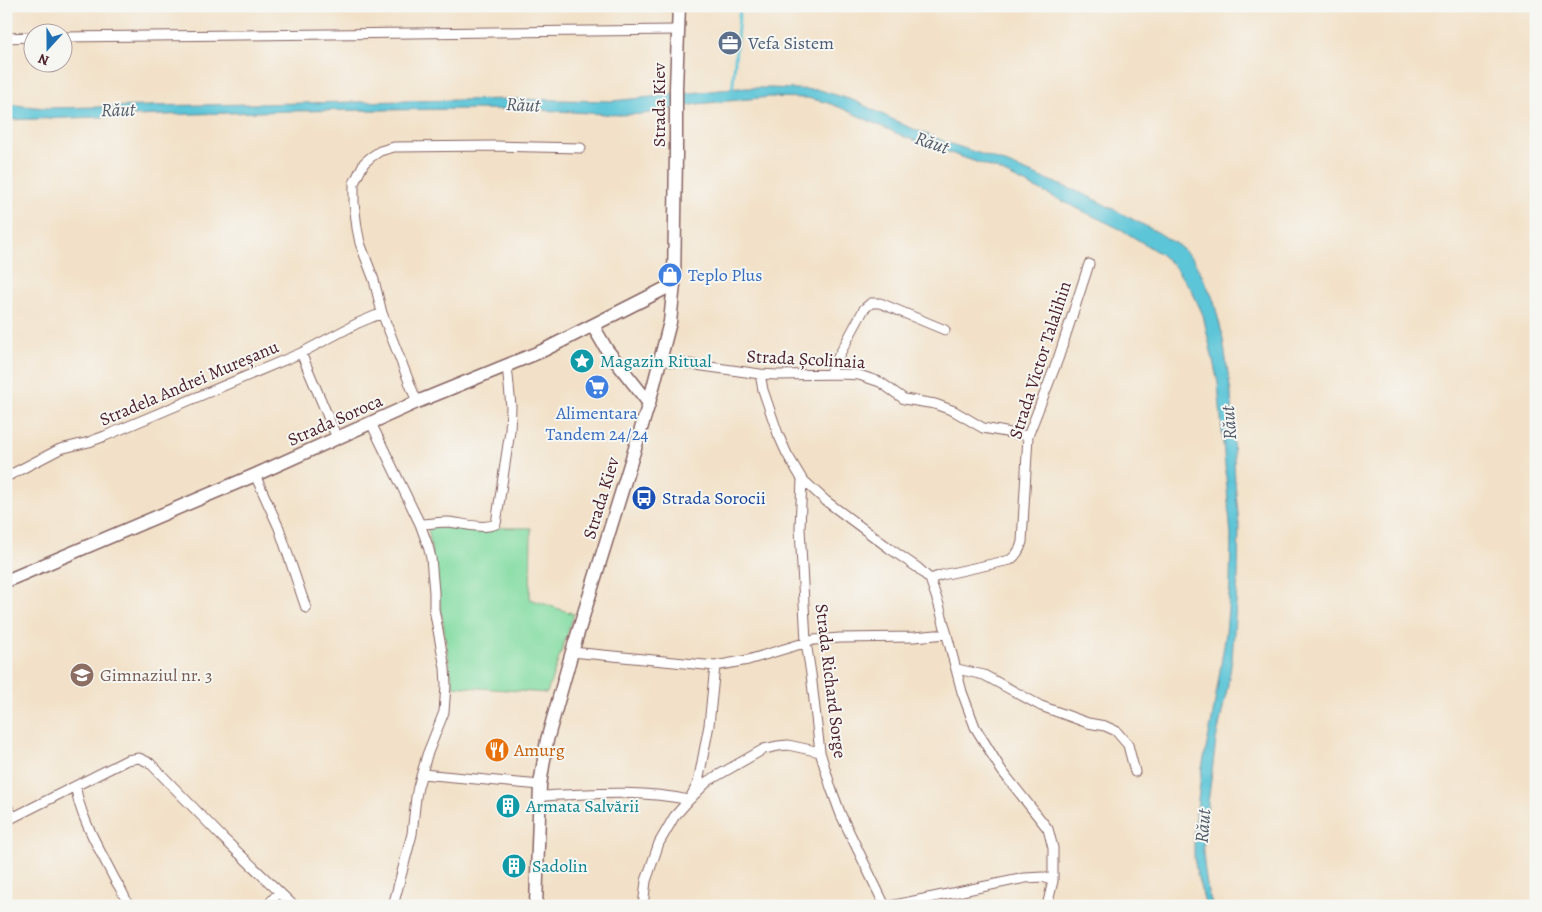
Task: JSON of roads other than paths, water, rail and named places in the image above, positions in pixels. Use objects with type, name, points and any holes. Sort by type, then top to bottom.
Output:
[{"type":"main road","name":"Strada Kiev","points":[[536,906],[539,790],[547,740],[648,403],[670,322],[674,284],[677,30],[679,6]]},
{"type":"main road","name":"Strada Soroca","points":[[6,582],[255,475],[418,402],[542,351],[674,284]]},
{"type":"main road","points":[[593,326],[607,350],[648,403]]},
{"type":"street","points":[[72,37],[677,30]]},
{"type":"street","points":[[6,38],[22,37]]},
{"type":"street","points":[[418,402],[382,313],[374,280],[356,228],[353,194],[356,178],[364,163],[380,151],[394,147],[505,146],[581,148]]},
{"type":"street","name":"Strada Victor Talalihin","points":[[930,579],[1010,560],[1020,550],[1028,436],[1056,367],[1089,264]]},
{"type":"street","points":[[829,374],[854,325],[864,309],[871,303],[880,303],[945,330]]},
{"type":"street","name":"Stradela Andrei Mureșanu","points":[[6,476],[60,449],[105,436],[300,352],[382,313]]},
{"type":"street","points":[[300,352],[337,438]]},
{"type":"street","name":"Strada Școlinaia","points":[[660,360],[760,374],[859,375],[873,379],[904,399],[935,404],[954,411],[983,428],[1028,436]]},
{"type":"street","points":[[420,524],[448,522],[494,526],[496,524],[510,430],[511,407],[507,365]]},
{"type":"street","points":[[760,374],[763,390],[778,434],[787,454],[802,478],[826,501],[918,568],[930,579],[939,605],[962,692],[974,727],[1002,771],[1048,829],[1053,848],[1053,881],[1047,906]]},
{"type":"street","points":[[371,423],[420,524],[428,546],[434,592],[434,609],[445,668],[446,685],[444,712],[427,755],[422,774],[416,797],[412,834],[393,906]]},
{"type":"street","points":[[255,475],[279,528],[306,608]]},
{"type":"street","name":"Strada Richard Sorge","points":[[802,478],[800,528],[806,642],[820,752],[841,815],[885,906]]},
{"type":"street","points":[[572,652],[715,666],[748,660],[806,642],[832,638],[890,638],[947,634]]},
{"type":"street","points":[[689,800],[698,783],[701,769],[709,725],[715,666]]},
{"type":"street","points":[[957,669],[984,675],[1041,706],[1088,724],[1105,726],[1116,731],[1128,745],[1135,772]]},
{"type":"street","points":[[643,906],[646,881],[660,843],[674,817],[708,782],[764,749],[788,746],[820,752]]},
{"type":"street","points":[[6,804],[9,819],[127,760],[139,758],[145,760],[294,906]]},
{"type":"street","points":[[422,774],[539,790],[662,795],[689,800]]},
{"type":"street","points":[[76,786],[76,795],[94,839],[128,906]]},
{"type":"street","points":[[890,906],[1025,878],[1043,878],[1053,881]]},
{"type":"street","points":[[267,906],[279,892]]},
{"type":"water","name":"Răut","points":[[739,88],[820,90],[855,101],[904,125],[948,143],[993,158],[1088,196],[1159,233],[1179,246],[1194,260],[1213,298],[1222,333],[1231,393],[1239,525],[1238,576],[1232,660],[1216,740],[1203,854],[1208,892],[1213,906],[1206,906],[1197,875],[1194,857],[1194,832],[1202,768],[1226,633],[1231,536],[1218,383],[1203,315],[1192,291],[1173,265],[1159,253],[1122,230],[996,169],[905,137],[839,107],[807,98],[770,97],[697,104],[643,114],[619,115],[542,110],[470,109],[290,111],[6,120],[6,104],[46,108],[509,99],[612,101]]},
{"type":"waterway","points":[[732,93],[740,6]]},
{"type":"place","name":"Vefa Sistem","points":[[730,43]]},
{"type":"place","name":"Teplo Plus","points":[[670,275]]},
{"type":"place","name":"Magazin Ritual","points":[[582,361]]},
{"type":"place","name":"Alimentara Tandem 24/24","points":[[597,387]]},
{"type":"place","name":"Strada Sorocii","points":[[644,498]]},
{"type":"place","name":"Gimnaziul nr. 3","points":[[82,675]]},
{"type":"place","name":"Amurg","points":[[497,750]]},
{"type":"place","name":"Armata Salvării","points":[[508,806]]},
{"type":"place","name":"Sadolin","points":[[514,866]]}]
